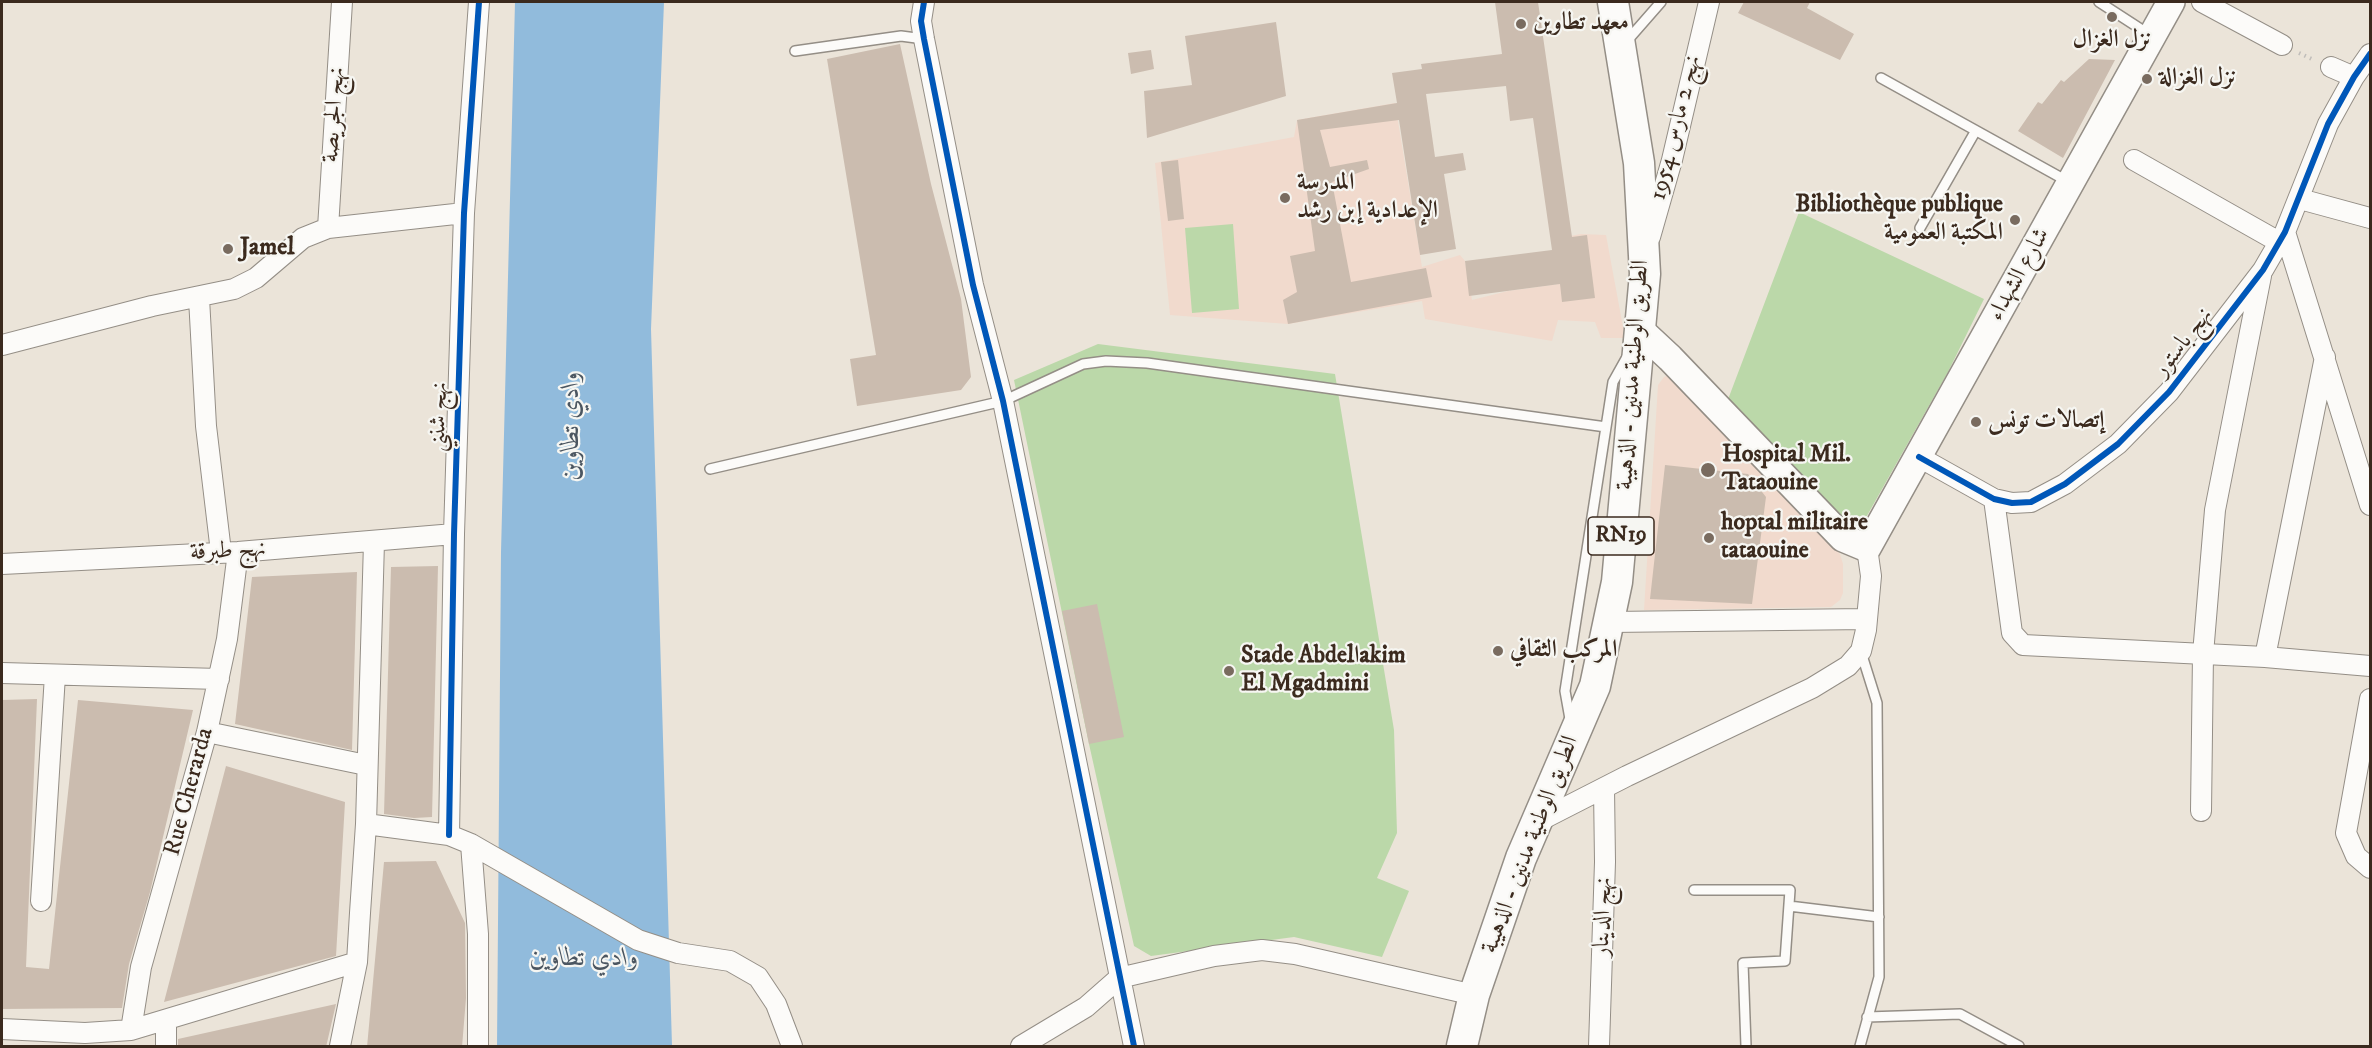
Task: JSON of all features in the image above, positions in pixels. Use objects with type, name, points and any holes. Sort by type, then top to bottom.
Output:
[{"type":"main road","name":"الطريق الوطنية مدنين - الذهيبة","points":[[1462,1047],[1474,995],[1535,824],[1595,686],[1617,582],[1641,331],[1644,255],[1639,163],[1613,2]]},
{"type":"main road","name":"شارع الشهداء","points":[[1867,548],[2171,2]]},
{"type":"main road","points":[[1641,331],[1670,358],[1843,538],[1867,548]]},
{"type":"street","name":"نهج الجريصة","points":[[328,228],[342,2]]},
{"type":"street","name":"نهج شنني","points":[[449,835],[454,534],[464,213],[479,2]]},
{"type":"street","points":[[924,2],[921,21],[924,39],[973,285],[1003,400],[1134,1047]]},
{"type":"street","points":[[2202,2],[2282,45]]},
{"type":"street","name":"نهج 2 مارس 1954","points":[[1644,255],[1672,160],[1703,3]]},
{"type":"street","name":"نهج باستور","points":[[1919,457],[1994,499],[2012,503],[2031,502],[2048,495],[2118,444],[2169,393],[2263,270],[2300,199],[2328,124],[2354,77],[2370,54]]},
{"type":"street","points":[[2331,67],[2354,77]]},
{"type":"street","points":[[2134,160],[2282,237],[2325,357],[2370,505]]},
{"type":"street","points":[[2300,199],[2370,218]]},
{"type":"street","points":[[2,345],[152,306],[234,289],[256,278],[303,238],[328,228],[464,213]]},
{"type":"street","points":[[2201,811],[2203,654],[2215,510],[2263,270]]},
{"type":"street","name":"Rue Cherarda","points":[[131,1030],[141,967],[207,732],[219,679],[230,552],[206,426],[199,298]]},
{"type":"street","points":[[2265,657],[2325,357]]},
{"type":"street","points":[[1994,499],[2008,616],[2012,633],[2017,641],[2032,647],[2265,657],[2370,666]]},
{"type":"street","name":"نهج طبرقة","points":[[2,564],[230,552],[454,534]]},
{"type":"street","points":[[339,1047],[357,962],[366,824],[374,542]]},
{"type":"street","points":[[1535,824],[1604,788],[1812,688],[1848,666],[1861,651],[1867,619],[1871,576],[1867,548]]},
{"type":"street","points":[[1610,622],[1867,619]]},
{"type":"street","points":[[2,673],[219,679]]},
{"type":"street","points":[[41,901],[55,675]]},
{"type":"street","points":[[2369,710],[2346,833],[2356,856],[2370,868]]},
{"type":"street","points":[[207,732],[366,765]]},
{"type":"street","name":"نهج الدينار","points":[[1599,1047],[1605,871],[1604,788]]},
{"type":"street","points":[[366,824],[449,835],[471,844],[638,940],[678,953],[729,961],[758,977],[776,1004],[792,1047]]},
{"type":"street","points":[[471,844],[478,934],[478,1047]]},
{"type":"street","points":[[1020,1047],[1086,1007],[1119,978],[1214,956],[1262,950],[1295,954],[1474,995]]},
{"type":"street","points":[[2,1029],[85,1033],[131,1030],[166,1022],[357,962]]},
{"type":"street","points":[[166,1022],[166,1047]]},
{"type":"lane","points":[[1621,48],[1661,2]]},
{"type":"lane","points":[[2099,2],[2152,36]]},
{"type":"lane","points":[[795,51],[901,36],[924,39]]},
{"type":"lane","points":[[1881,78],[1975,132],[2072,183]]},
{"type":"lane","points":[[1920,228],[1975,132]]},
{"type":"lane","points":[[1574,737],[1565,691],[1613,382],[1641,331]]},
{"type":"lane","points":[[710,469],[1003,400],[1083,364],[1137,363],[1606,427]]},
{"type":"lane","points":[[1860,1047],[1879,977],[1876,703],[1861,651]]},
{"type":"lane","points":[[1694,890],[1790,890],[1785,961],[1743,963],[1746,1047]]},
{"type":"lane","points":[[1789,906],[1879,917]]},
{"type":"lane","points":[[1867,1017],[1960,1014],[2019,1047]]},
{"type":"path","points":[[2282,45],[2331,67]]},
{"type":"shaded area","name":"المدرسة الإعدادية إبن رشد","points":[[1395,103],[1422,267],[1460,255],[1465,261],[1472,300],[1508,291],[1559,284],[1554,239],[1581,234],[1606,235],[1625,338],[1601,338],[1595,322],[1558,320],[1552,341],[1425,319],[1422,301],[1288,324],[1170,315],[1155,163],[1294,137],[1297,120]]},
{"type":"shaded area","name":"Hospital Mil. Tataouine","points":[[1669,375],[1680,378],[1840,554],[1843,564],[1843,593],[1840,600],[1831,607],[1644,610],[1658,385],[1664,377]]},
{"type":"green space","points":[[1799,212],[1984,299],[1948,372],[1864,521],[1856,527],[1850,528],[1727,402]]},
{"type":"green space","points":[[1233,224],[1239,309],[1192,313],[1185,228]]},
{"type":"green space","name":"Stade Abdelاakim El Mgadmini","points":[[1098,344],[1335,374],[1394,730],[1397,833],[1377,878],[1409,891],[1382,957],[1294,937],[1151,956],[1134,946],[1089,744],[1014,380]]},
{"type":"water","name":"وادي تطاوين","points":[[515,2],[664,2],[651,329],[672,1046],[497,1046],[501,552]]},
{"type":"building","points":[[1495,2],[1538,2],[1572,237],[1587,235],[1595,298],[1562,302],[1560,284],[1469,296],[1465,261],[1552,250],[1533,118],[1510,121],[1506,86],[1426,94],[1435,157],[1463,153],[1466,170],[1444,174],[1456,249],[1420,255],[1399,120],[1320,130],[1330,167],[1367,160],[1369,169],[1332,182],[1351,282],[1426,268],[1432,297],[1288,324],[1283,300],[1297,292],[1290,256],[1315,251],[1297,120],[1397,103],[1392,73],[1422,69],[1421,64],[1502,54]]},
{"type":"building","points":[[1744,2],[1810,2],[1807,8],[1854,34],[1840,60],[1738,13]]},
{"type":"building","points":[[1276,22],[1286,96],[1147,138],[1144,91],[1192,85],[1185,36]]},
{"type":"building","points":[[900,44],[931,184],[961,299],[971,377],[961,390],[857,406],[850,359],[876,355],[827,59]]},
{"type":"building","points":[[1151,50],[1154,69],[1131,74],[1128,53]]},
{"type":"building","points":[[2089,59],[2115,60],[2063,158],[2018,131],[2038,102],[2042,104],[2061,80],[2064,82]]},
{"type":"building","points":[[1178,160],[1184,219],[1168,221],[1161,162]]},
{"type":"building","name":"hoptal militaire tataouine","points":[[1665,465],[1748,474],[1766,497],[1752,604],[1650,599]]},
{"type":"building","points":[[438,566],[432,817],[414,818],[384,814],[391,567]]},
{"type":"building","points":[[357,572],[352,750],[235,724],[252,577]]},
{"type":"building","points":[[1097,604],[1124,737],[1089,744],[1062,611]]},
{"type":"building","points":[[37,699],[26,967],[49,969],[78,700],[193,710],[150,892],[129,964],[122,1008],[2,1009],[2,700]]},
{"type":"building","points":[[226,766],[345,802],[336,956],[164,1002]]},
{"type":"building","points":[[436,861],[465,923],[466,998],[462,1047],[367,1047],[384,862]]},
{"type":"building","points":[[336,1004],[326,1047],[178,1047],[178,1039]]},
{"type":"cycle path","points":[[449,835],[454,534],[464,213],[479,2]]},
{"type":"cycle path","points":[[924,2],[921,21],[924,39],[973,285],[1003,401],[1134,1046]]},
{"type":"cycle path","points":[[1919,457],[1994,499],[2012,503],[2031,502],[2065,484],[2118,444],[2169,392],[2263,270],[2285,232],[2328,124],[2354,77],[2370,54]]},
{"type":"place","name":"نزل الغزال","points":[[2112,17]]},
{"type":"place","name":"معهد تطاوين","points":[[1521,24]]},
{"type":"place","name":"نزل الغزالة","points":[[2147,79]]},
{"type":"place","name":"المدرسة الإعدادية إبن رشد","points":[[1285,198]]},
{"type":"place","name":"Bibliothèque publique المكتبة العمومية","points":[[2015,220]]},
{"type":"place","name":"Jamel","points":[[228,249]]},
{"type":"place","name":"إتصالات تونس","points":[[1976,422]]},
{"type":"place","name":"Hospital Mil. Tataouine","points":[[1708,470]]},
{"type":"place","name":"hoptal militaire tataouine","points":[[1709,538]]},
{"type":"place","name":"المركب الثقافي","points":[[1498,651]]},
{"type":"place","name":"Stade Abdelاakim El Mgadmini","points":[[1229,671]]}]
